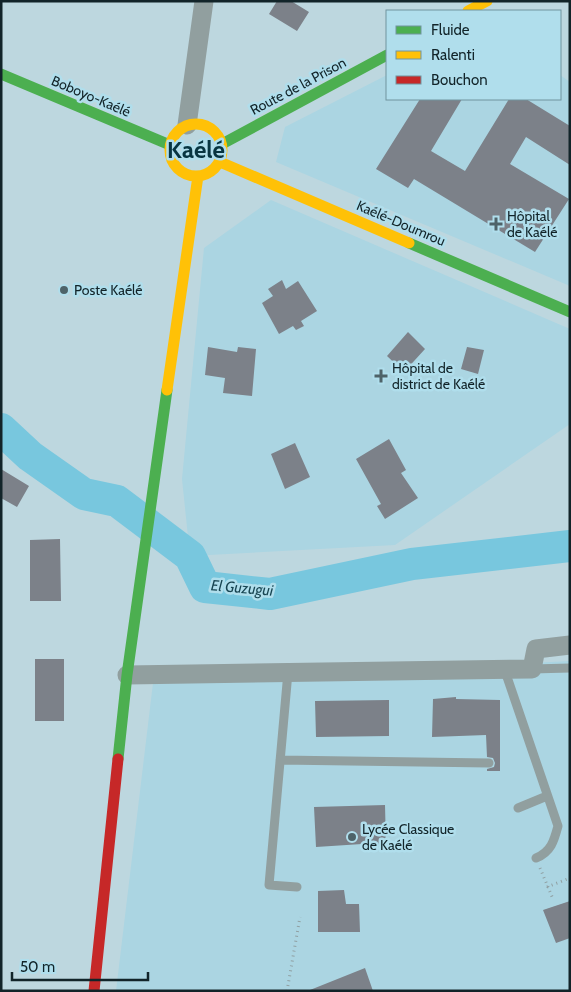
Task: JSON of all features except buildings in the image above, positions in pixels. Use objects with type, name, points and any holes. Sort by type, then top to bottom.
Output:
[{"type":"main road","points":[[470,10],[487,1]]},
{"type":"main road","name":"Route de la Prison","points":[[222,144],[386,56]]},
{"type":"main road","name":"Boboyo-Kaélé","points":[[1,74],[170,144]]},
{"type":"main road","points":[[195,123],[209,126],[219,137],[222,144],[220,162],[211,172],[198,176],[190,176],[176,168],[170,153],[170,144],[173,136],[187,125],[195,123]]},
{"type":"main road","name":"Kaélé-Doumrou","points":[[220,162],[570,312]]},
{"type":"main road","points":[[94,991],[127,675],[198,176]]},
{"type":"street","points":[[187,125],[204,1]]},
{"type":"street","points":[[127,675],[505,671],[532,669],[536,649],[570,645]]},
{"type":"lane","points":[[532,669],[570,668]]},
{"type":"lane","points":[[505,671],[558,826],[554,841],[546,854],[536,858]]},
{"type":"lane","points":[[288,672],[270,885],[297,887]]},
{"type":"lane","points":[[280,760],[489,762]]},
{"type":"lane","points":[[518,808],[547,796]]},
{"type":"path","points":[[536,858],[553,899]]},
{"type":"path","points":[[547,887],[570,878]]},
{"type":"path","points":[[287,991],[300,917]]},
{"type":"shaded area","name":"Hôpital de Kaélé","points":[[386,76],[386,100],[561,100],[561,76],[570,82],[570,286],[276,162],[285,127]]},
{"type":"shaded area","name":"Hôpital de district de Kaélé","points":[[271,200],[570,329],[570,424],[395,545],[190,556],[182,479],[204,248]]},
{"type":"shaded area","name":"Lycée Classique de Kaélé","points":[[570,661],[570,991],[116,991],[153,683]]},
{"type":"waterway","name":"El Guzugui","points":[[1,429],[30,456],[84,494],[117,501],[190,556],[205,587],[270,594],[412,564],[570,546]]},
{"type":"traffic: fast","points":[[222,144],[386,56]]},
{"type":"traffic: fast","points":[[1,74],[170,145]]},
{"type":"traffic: fast","points":[[409,243],[570,312]]},
{"type":"traffic: fast","points":[[118,759],[127,675],[167,390]]},
{"type":"traffic: slow","points":[[470,10],[487,1]]},
{"type":"traffic: slow","points":[[191,124],[201,124],[215,131],[222,145],[222,150],[222,155],[215,169],[201,176],[191,176],[181,172],[174,165],[170,155],[170,145],[174,135],[181,128],[191,124]]},
{"type":"traffic: slow","points":[[220,162],[409,243]]},
{"type":"traffic: slow","points":[[167,390],[198,176]]},
{"type":"traffic: jam","points":[[94,991],[118,759]]},
{"type":"place","name":"Hôpital de Kaélé","points":[[496,224]]},
{"type":"place","name":"Poste Kaélé","points":[[64,290]]},
{"type":"place","name":"Hôpital de district de Kaélé","points":[[381,376]]},
{"type":"place","name":"Lycée Classique de Kaélé","points":[[352,837]]},
{"type":"district","name":"Kaélé","points":[[196,150]]}]
